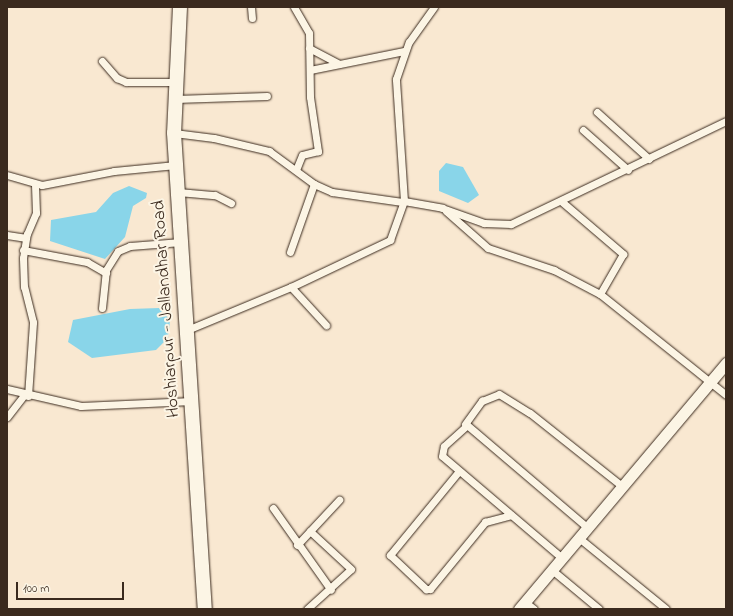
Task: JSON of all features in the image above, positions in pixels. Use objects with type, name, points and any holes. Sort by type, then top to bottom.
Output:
[{"type":"highway","name":"Hoshiarpur - Jallandhar Road","points":[[180,7],[174,133],[206,609]]},
{"type":"street","points":[[251,7],[252,18]]},
{"type":"street","points":[[294,7],[307,28],[318,150],[302,155],[296,170]]},
{"type":"street","points":[[187,330],[291,287],[390,240],[403,201],[394,101],[398,68],[404,51],[434,7]]},
{"type":"street","points":[[309,48],[339,64]]},
{"type":"street","points":[[310,70],[404,51]]},
{"type":"street","points":[[102,61],[117,78],[126,82],[176,82]]},
{"type":"street","points":[[175,99],[267,96]]},
{"type":"street","points":[[597,112],[649,159]]},
{"type":"street","points":[[174,133],[269,151],[314,184],[340,194],[403,201],[442,208],[484,223],[503,225],[561,201],[726,122]]},
{"type":"street","points":[[583,130],[628,170]]},
{"type":"street","points":[[7,175],[35,184],[176,165]]},
{"type":"street","points":[[7,417],[26,395],[34,322],[24,287],[23,250],[36,213],[35,184]]},
{"type":"street","points":[[290,252],[314,184]]},
{"type":"street","points":[[178,192],[215,195],[231,203]]},
{"type":"street","points":[[561,201],[623,254],[600,294]]},
{"type":"street","points":[[442,208],[488,248],[560,273],[600,294],[709,383],[726,395]]},
{"type":"street","points":[[7,236],[26,238]]},
{"type":"street","points":[[102,308],[106,273],[122,248],[181,242]]},
{"type":"street","points":[[23,250],[87,262],[106,273]]},
{"type":"street","points":[[291,287],[326,325]]},
{"type":"street","points":[[526,607],[552,570],[726,363]]},
{"type":"street","points":[[7,389],[26,395],[81,406],[192,401]]},
{"type":"street","points":[[562,558],[459,471],[441,451],[466,424],[482,401],[498,394],[527,411],[623,487]]},
{"type":"street","points":[[466,424],[588,528]]},
{"type":"street","points":[[459,471],[390,555],[426,589],[430,589],[483,524],[511,515]]},
{"type":"street","points":[[297,545],[339,500]]},
{"type":"street","points":[[273,508],[297,545],[331,590]]},
{"type":"street","points":[[307,609],[331,590],[351,567],[310,531]]},
{"type":"street","points":[[579,538],[666,609]]},
{"type":"street","points":[[552,570],[599,609]]},
{"type":"water","points":[[446,163],[463,167],[479,195],[468,203],[439,191],[439,171]]},
{"type":"water","points":[[129,186],[147,193],[146,198],[133,206],[125,237],[105,259],[50,241],[51,220],[96,212],[113,193]]},
{"type":"water","points":[[159,308],[170,320],[168,338],[156,350],[92,358],[68,342],[73,320],[130,309]]}]
